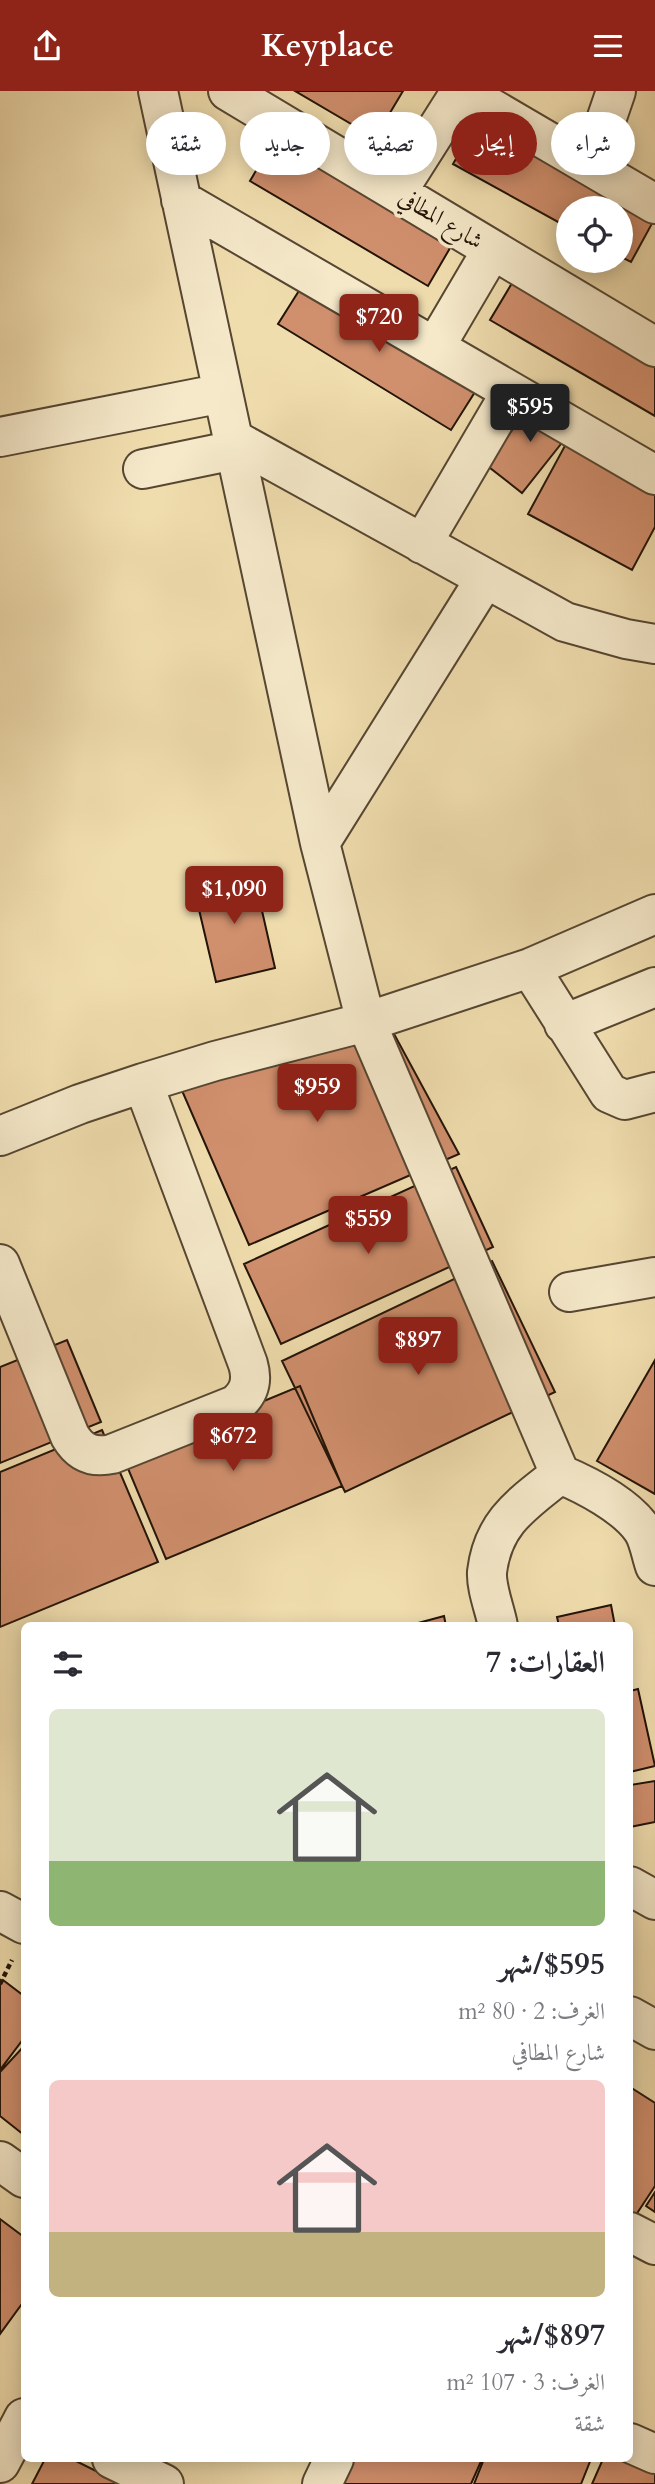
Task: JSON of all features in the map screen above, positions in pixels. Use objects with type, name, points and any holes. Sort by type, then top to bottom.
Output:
[{"type":"street","points":[[158,91],[320,843],[366,1022],[560,1474],[589,1486],[616,1505],[643,1530],[655,1566]]},
{"type":"street","name":"شارع المطافي","points":[[228,91],[492,250],[651,334]]},
{"type":"street","points":[[397,192],[462,91],[551,143]]},
{"type":"street","points":[[609,112],[616,91]]},
{"type":"street","points":[[606,175],[655,204]]},
{"type":"street","points":[[181,200],[655,475]]},
{"type":"street","points":[[435,348],[492,250]]},
{"type":"street","points":[[422,544],[511,392]]},
{"type":"street","points":[[0,437],[223,393]]},
{"type":"street","points":[[143,469],[234,444],[565,622],[655,645]]},
{"type":"street","points":[[320,843],[485,579]]},
{"type":"street","points":[[0,1136],[80,1104],[143,1083],[215,1061],[366,1022],[530,968],[655,914]]},
{"type":"street","points":[[530,968],[608,1093],[625,1100],[655,1092]]},
{"type":"street","points":[[564,1024],[655,987]]},
{"type":"street","points":[[0,1263],[70,1436],[75,1445],[83,1451],[92,1455],[112,1454],[235,1405],[243,1399],[251,1383],[248,1364],[143,1083]]},
{"type":"street","points":[[569,1292],[655,1277]]},
{"type":"street","points":[[497,1622],[487,1574],[496,1538],[510,1514],[560,1474]]},
{"type":"street","points":[[0,1911],[21,1922]]},
{"type":"street","points":[[633,2018],[655,2030]]},
{"type":"street","points":[[0,2161],[21,2176]]},
{"type":"street","points":[[633,2234],[655,2245]]},
{"type":"street","points":[[0,2405],[21,2416]]},
{"type":"street","points":[[0,2463],[21,2423]]},
{"type":"street","points":[[633,2443],[655,2454]]},
{"type":"street","points":[[118,2462],[164,2484]]},
{"type":"street","points":[[322,2484],[333,2462]]},
{"type":"building","points":[[295,91],[403,91],[390,112],[344,112],[344,120]]},
{"type":"building","points":[[537,149],[551,157],[551,175],[581,175],[617,196],[556,196],[556,221],[473,175],[537,175]]},
{"type":"building","points":[[330,161],[344,169],[344,175],[354,175],[457,236],[428,286],[250,181],[253,175],[330,175]]},
{"type":"building","points":[[633,205],[655,218],[633,258]]},
{"type":"building","points":[[518,273],[655,352],[655,416],[490,320]]},
{"type":"building","points":[[307,278],[480,384],[451,430],[278,324]]},
{"type":"building","points":[[539,396],[576,425],[522,493],[485,464]]},
{"type":"building","points":[[580,418],[655,459],[655,527],[632,570],[528,514]]},
{"type":"building","points":[[253,871],[275,968],[216,982],[193,884]]},
{"type":"building","points":[[380,1008],[459,1154],[249,1245],[180,1086]]},
{"type":"building","points":[[456,1167],[493,1247],[281,1344],[244,1264]]},
{"type":"building","points":[[492,1261],[555,1392],[345,1492],[282,1361]]},
{"type":"building","points":[[67,1340],[101,1422],[0,1463],[0,1367]]},
{"type":"building","points":[[655,1360],[655,1494],[597,1461]]},
{"type":"building","points":[[300,1386],[342,1486],[166,1559],[124,1459]]},
{"type":"building","points":[[102,1430],[158,1562],[0,1627],[0,1472]]},
{"type":"building","points":[[611,1605],[614,1622],[558,1622],[557,1617]]},
{"type":"building","points":[[444,1616],[445,1622],[422,1622]]},
{"type":"building","points":[[638,1689],[655,1766],[633,1771],[633,1690]]},
{"type":"building","points":[[655,1781],[655,1822],[633,1826],[633,1785]]},
{"type":"building","points":[[3,1980],[21,1994],[21,2042],[0,2070],[0,1985]]},
{"type":"building","points":[[21,2049],[21,2133],[0,2116],[0,2072]]},
{"type":"building","points":[[633,2089],[655,2103],[655,2186],[633,2219]]},
{"type":"building","points":[[655,2192],[655,2212],[646,2206]]},
{"type":"building","points":[[0,2219],[21,2235],[21,2305],[0,2334]]},
{"type":"building","points":[[633,2460],[655,2465],[655,2484],[592,2484],[602,2462],[633,2462]]},
{"type":"building","points":[[43,2462],[78,2462],[122,2484],[32,2484]]},
{"type":"building","points":[[345,2462],[481,2462],[471,2484],[337,2484]]},
{"type":"building","points":[[483,2462],[590,2462],[581,2484],[474,2484]]}]
